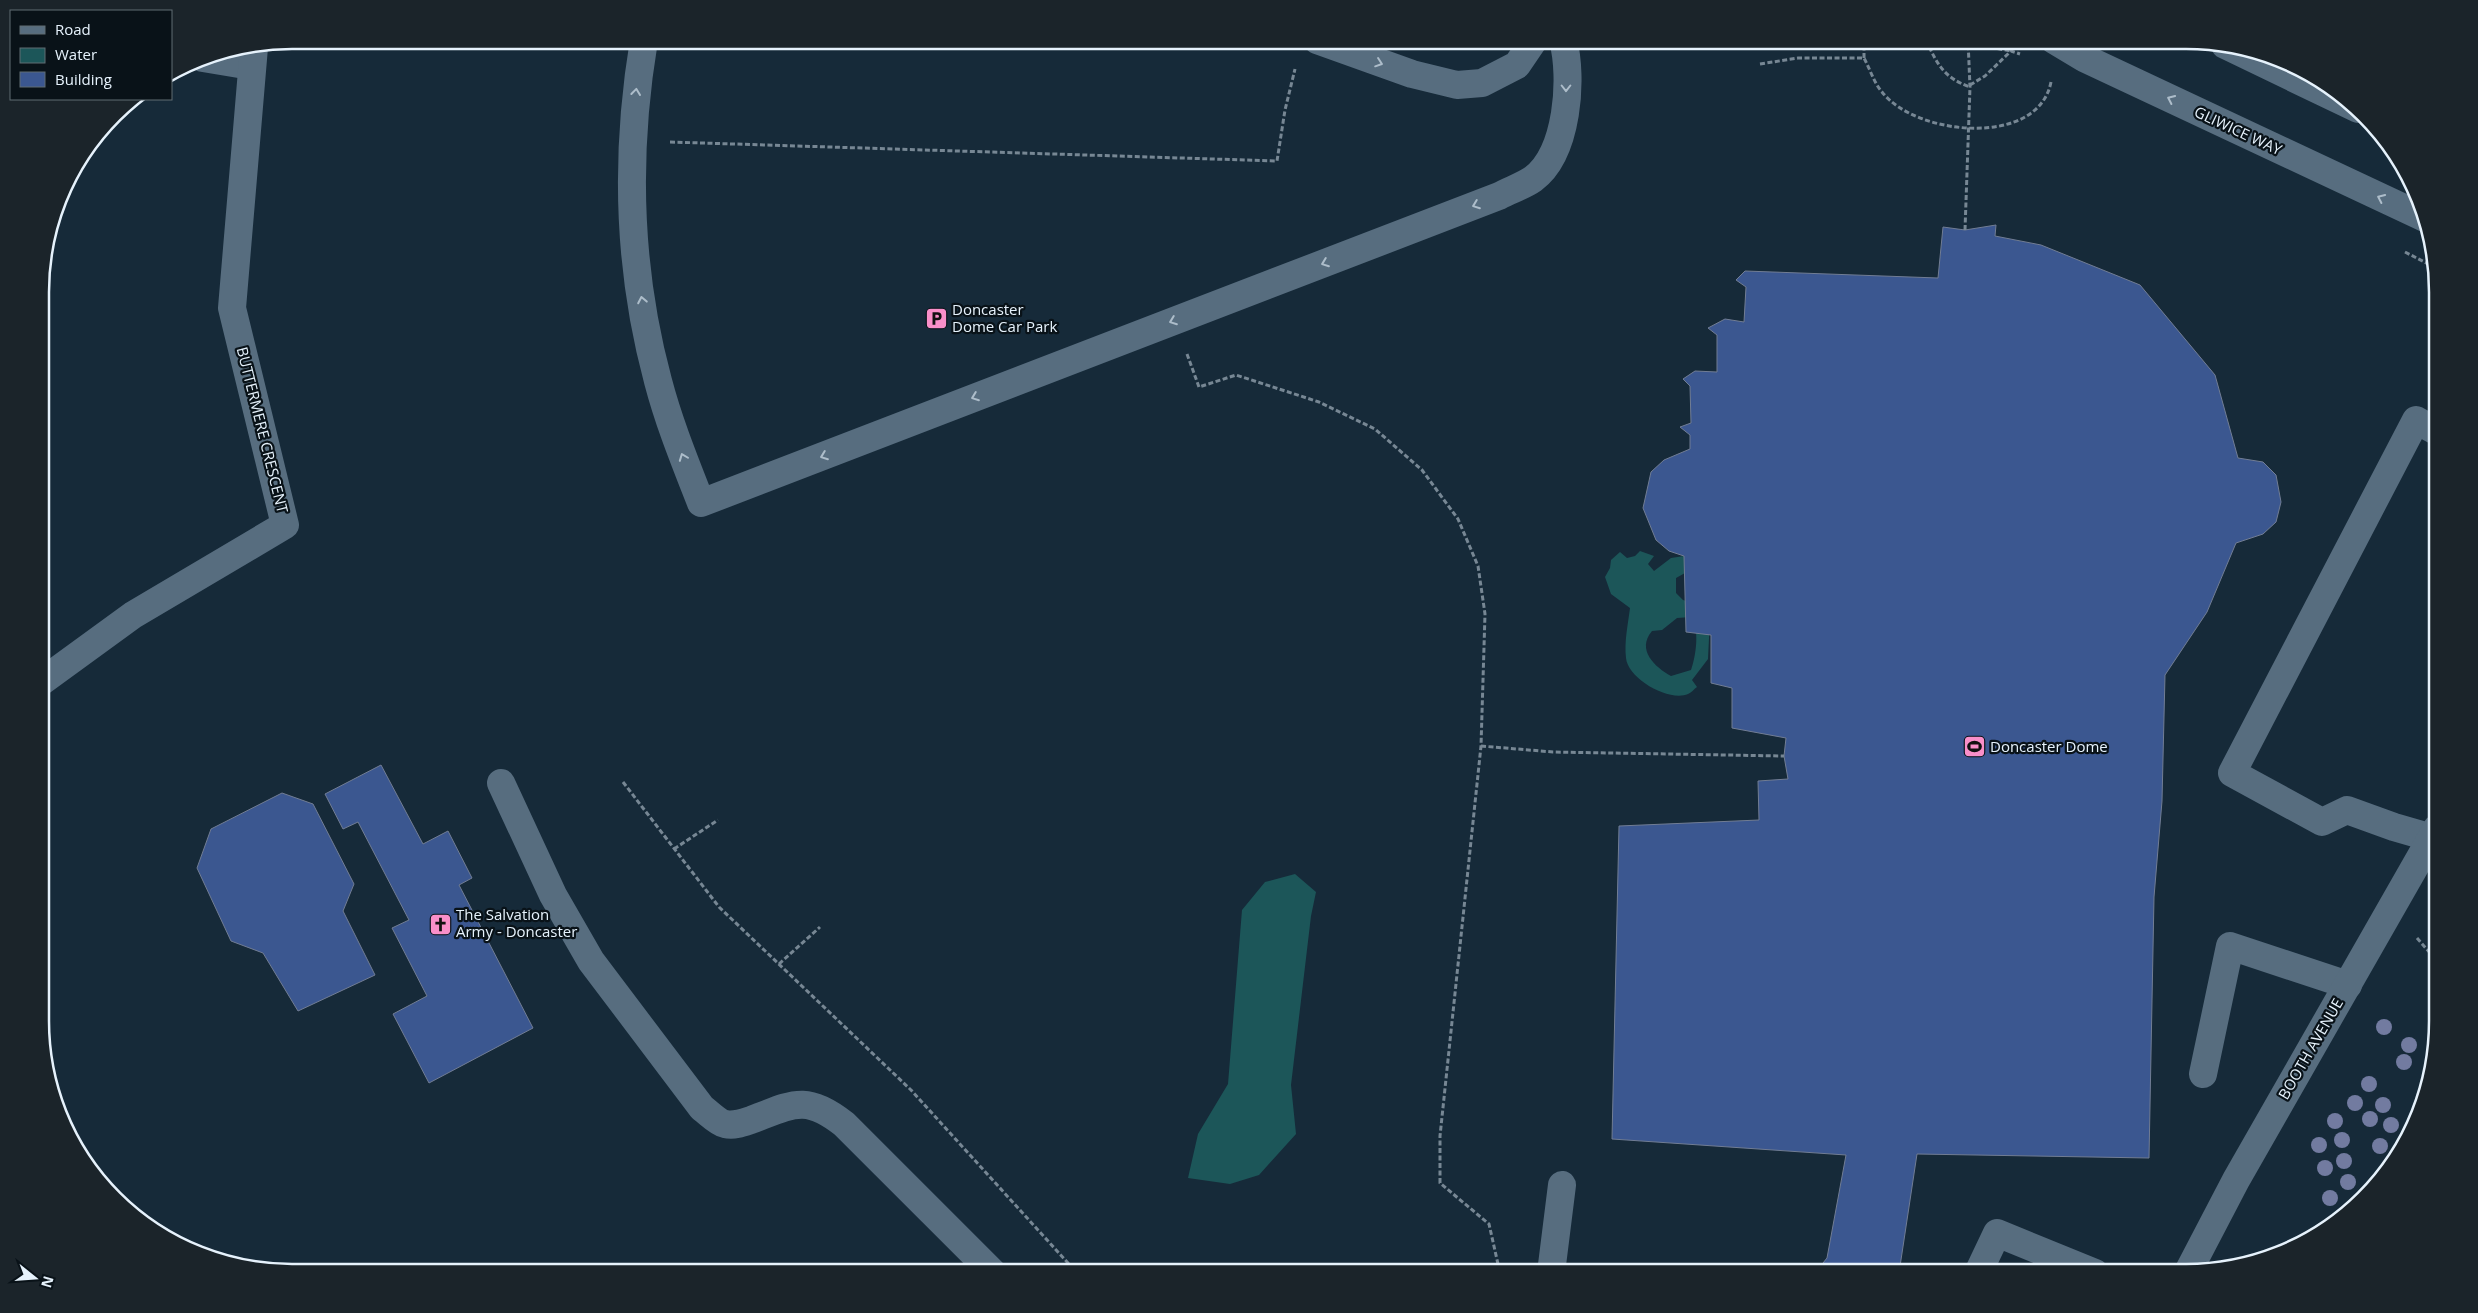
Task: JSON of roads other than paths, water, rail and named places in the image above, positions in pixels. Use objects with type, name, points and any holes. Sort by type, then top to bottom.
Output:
[{"type":"street","points":[[643,49],[632,121],[632,232],[643,306],[660,389],[672,427],[701,502],[1498,196],[1534,178],[1553,156],[1563,131],[1566,102],[1565,49]]},
{"type":"street","points":[[1342,49],[1412,74],[1458,85],[1482,83],[1517,65],[1528,49]]},
{"type":"street","name":"GLIWICE WAY","points":[[2069,49],[2084,58],[2416,214]]},
{"type":"street","points":[[227,58],[253,57]]},
{"type":"street","name":"BUTTERMERE CRESCENT","points":[[49,676],[133,615],[285,525],[232,308],[253,57]]},
{"type":"street","points":[[2252,58],[2327,94]]},
{"type":"street","points":[[2429,427],[2416,420],[2232,773],[2322,822],[2347,810],[2394,827],[2429,832]]},
{"type":"street","points":[[501,783],[552,895],[591,961],[702,1108],[723,1124],[738,1125],[781,1108],[804,1103],[825,1109],[844,1124],[984,1264]]},
{"type":"street","name":"BOOTH AVENUE","points":[[2192,1264],[2236,1180],[2429,843]]},
{"type":"street","points":[[2203,1074],[2230,946],[2348,985]]},
{"type":"street","points":[[1552,1264],[1562,1185]]},
{"type":"street","points":[[1982,1264],[1997,1233],[2075,1264]]},
{"type":"water","points":[[1640,551],[1654,556],[1648,564],[1654,571],[1671,558],[1684,556],[1685,573],[1676,578],[1676,593],[1683,600],[1707,608],[1710,618],[1708,659],[1692,680],[1697,687],[1688,694],[1680,696],[1661,692],[1641,681],[1628,666],[1626,658],[1626,633],[1630,608],[1611,594],[1605,577],[1610,568],[1611,560],[1620,552],[1627,558],[1635,556]],"holes":[[[1691,617],[1694,622],[1696,643],[1691,670],[1671,676],[1659,668],[1650,657],[1646,645],[1648,638],[1652,631],[1662,630],[1677,618]]]},
{"type":"water","points":[[1295,874],[1316,892],[1311,916],[1291,1085],[1296,1134],[1259,1175],[1230,1184],[1188,1178],[1198,1134],[1228,1084],[1242,910],[1265,882]]},
{"type":"place","name":"Doncaster Dome Car Park","points":[[936,319]]},
{"type":"place","name":"Doncaster Dome","points":[[1974,747]]},
{"type":"place","name":"The Salvation Army - Doncaster","points":[[440,924]]}]
